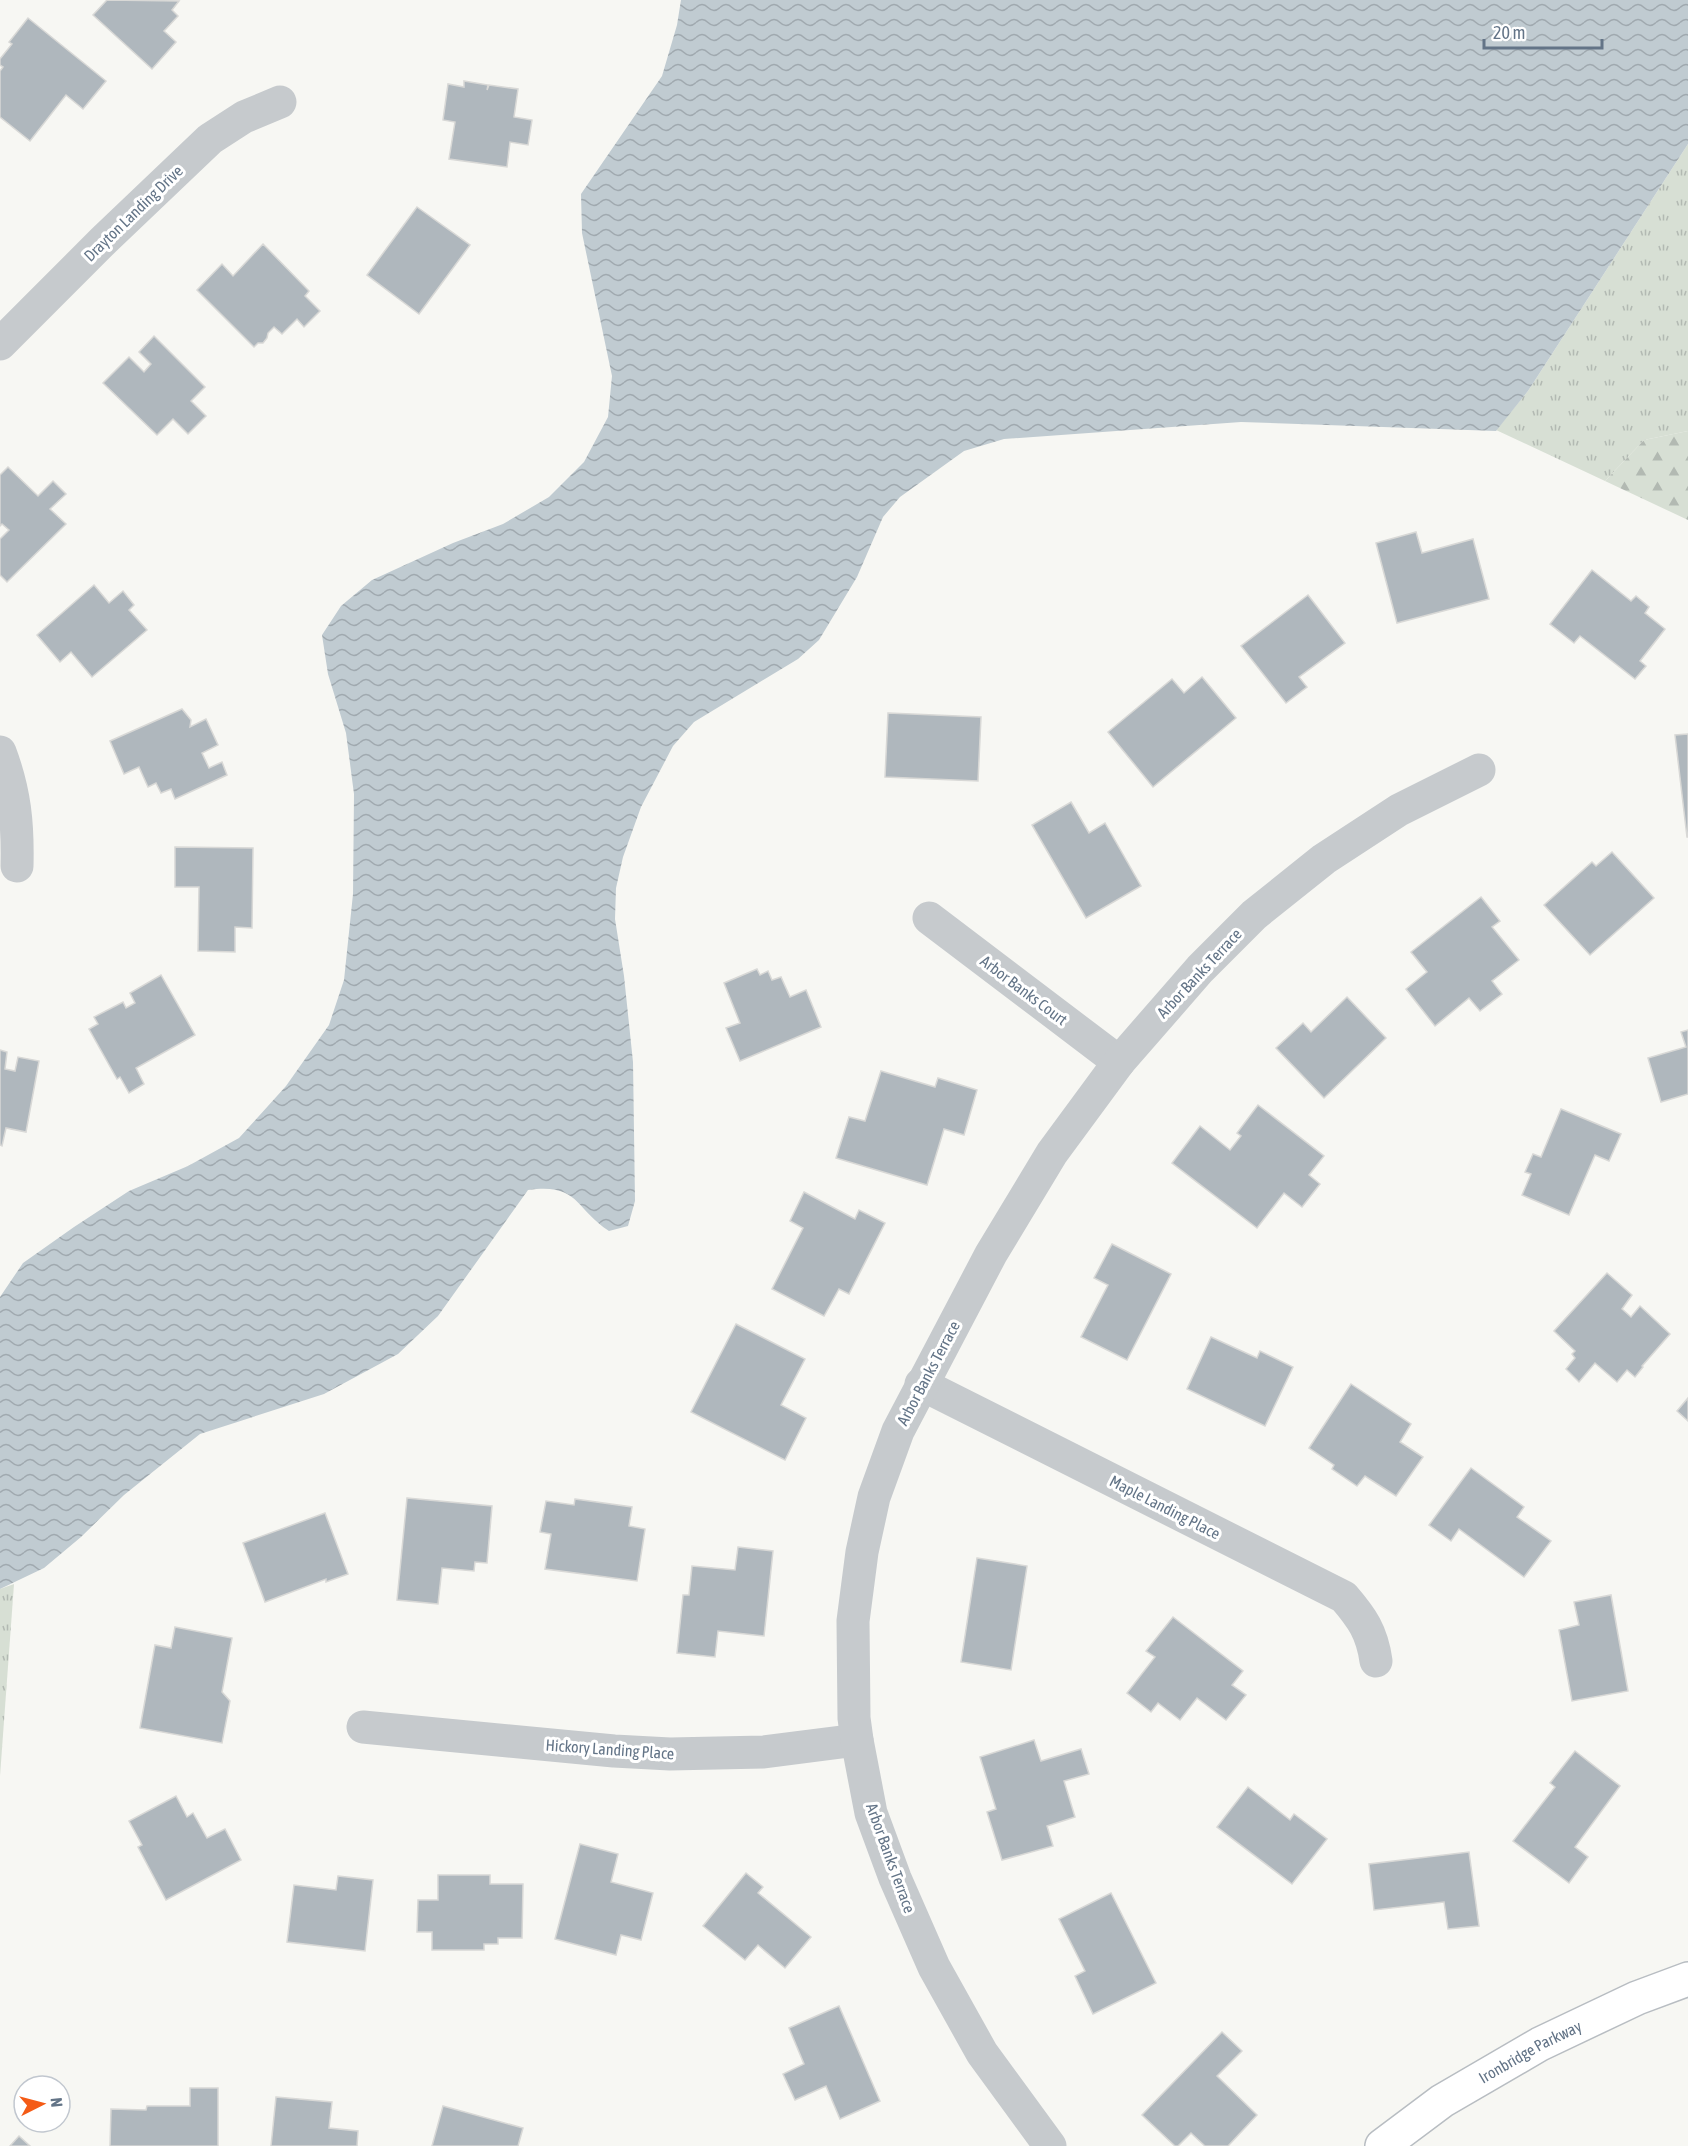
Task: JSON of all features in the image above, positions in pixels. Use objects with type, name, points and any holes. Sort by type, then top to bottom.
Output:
[{"type":"street","name":"Drayton Landing Drive","points":[[0,344],[210,139],[244,117],[280,102]]},
{"type":"street","points":[[0,752],[10,778],[18,826],[17,866]]},
{"type":"street","name":"Arbor Banks Terrace","points":[[1050,2146],[982,2053],[934,1967],[895,1878],[872,1813],[856,1740],[853,1621],[862,1551],[878,1486],[898,1431],[991,1254],[1052,1153],[1119,1062],[1200,969],[1254,915],[1324,859],[1400,810],[1479,770]]},
{"type":"street","name":"Arbor Banks Court","points":[[929,918],[1119,1062]]},
{"type":"street","name":"Maple Landing Place","points":[[921,1384],[1344,1597],[1364,1620],[1376,1661]]},
{"type":"street","name":"Hickory Landing Place","points":[[363,1727],[614,1752],[670,1755],[764,1752],[856,1740]]},
{"type":"street","name":"Ironbridge Parkway","points":[[1382,2146],[1442,2101],[1540,2044],[1637,1998],[1688,1980]]},
{"type":"green space","points":[[1688,144],[1688,431],[1644,440],[1605,481],[1496,430],[1528,391]]},
{"type":"green space","points":[[1688,431],[1688,520],[1605,481],[1644,440]]},
{"type":"green space","points":[[14,1584],[0,1776],[0,1589]]},
{"type":"water","points":[[681,0],[1688,0],[1688,144],[1528,391],[1496,431],[1241,422],[1004,439],[964,451],[900,497],[883,517],[857,577],[819,640],[798,659],[694,722],[673,746],[641,807],[623,857],[616,888],[615,919],[624,976],[633,1062],[635,1201],[628,1226],[609,1231],[567,1194],[557,1190],[528,1190],[438,1316],[398,1354],[324,1394],[200,1434],[124,1495],[81,1537],[44,1568],[0,1589],[0,1297],[23,1263],[74,1227],[129,1191],[188,1166],[239,1138],[286,1086],[329,1025],[344,980],[353,894],[354,794],[346,733],[328,674],[322,635],[341,606],[372,580],[453,543],[503,524],[549,497],[584,462],[608,417],[612,376],[582,233],[581,194],[662,76],[677,25]]},
{"type":"building","points":[[107,0],[179,1],[172,10],[178,16],[164,31],[176,42],[152,69],[93,15]]},
{"type":"building","points":[[28,18],[106,81],[83,109],[66,95],[30,141],[0,117],[0,71],[3,67],[0,65],[0,59],[12,44],[9,42]]},
{"type":"building","points":[[464,81],[488,85],[487,90],[489,85],[518,89],[514,117],[532,120],[528,145],[510,142],[507,167],[449,159],[455,122],[443,120],[448,84],[464,87]]},
{"type":"building","points":[[417,207],[470,245],[419,314],[367,275]]},
{"type":"building","points":[[263,244],[309,291],[305,296],[320,311],[304,327],[297,319],[282,334],[274,327],[263,343],[258,343],[254,347],[197,290],[222,264],[233,276]]},
{"type":"building","points":[[154,336],[205,387],[191,401],[206,416],[188,434],[173,419],[157,435],[103,383],[129,357],[144,372],[151,364],[139,352]]},
{"type":"building","points":[[8,467],[38,496],[53,481],[66,494],[50,509],[66,524],[7,582],[0,575],[0,539],[9,530],[2,524],[0,526],[0,475]]},
{"type":"building","points":[[1416,532],[1422,553],[1473,539],[1489,599],[1397,623],[1376,543]]},
{"type":"building","points":[[1592,570],[1631,601],[1636,596],[1649,607],[1645,613],[1665,629],[1640,661],[1646,666],[1635,679],[1580,636],[1574,643],[1550,624]]},
{"type":"building","points":[[94,585],[109,603],[123,591],[134,605],[129,610],[147,630],[92,677],[71,652],[60,662],[37,635]]},
{"type":"building","points":[[1308,595],[1345,643],[1299,677],[1307,687],[1286,703],[1241,646]]},
{"type":"building","points":[[1202,677],[1236,718],[1153,787],[1108,732],[1172,679],[1184,693]]},
{"type":"building","points":[[182,709],[191,720],[190,727],[206,719],[218,745],[202,753],[209,768],[222,762],[227,775],[175,799],[171,789],[161,793],[156,783],[148,787],[139,767],[124,774],[110,741]]},
{"type":"building","points":[[888,713],[981,717],[978,781],[885,777]]},
{"type":"building","points":[[1688,734],[1688,837],[1687,837],[1675,735]]},
{"type":"building","points":[[1071,802],[1089,833],[1105,823],[1141,886],[1086,918],[1032,825]]},
{"type":"building","points":[[175,847],[253,848],[252,928],[235,927],[235,952],[198,951],[199,887],[175,887]]},
{"type":"building","points":[[1612,852],[1654,898],[1590,955],[1544,905],[1592,862],[1596,866]]},
{"type":"building","points":[[1481,897],[1500,921],[1492,927],[1519,960],[1492,981],[1502,994],[1480,1011],[1469,998],[1435,1026],[1406,989],[1427,972],[1411,952]]},
{"type":"building","points":[[757,969],[760,975],[768,971],[772,980],[781,977],[790,997],[806,990],[821,1027],[740,1061],[726,1028],[740,1023],[724,983]]},
{"type":"building","points":[[161,975],[195,1035],[136,1068],[144,1084],[129,1093],[120,1077],[117,1079],[89,1029],[98,1024],[94,1017],[123,1002],[126,1008],[135,1003],[130,993]]},
{"type":"building","points":[[1347,997],[1386,1038],[1324,1098],[1276,1048],[1303,1023],[1311,1032]]},
{"type":"building","points":[[1688,1030],[1688,1094],[1661,1102],[1648,1058],[1686,1047],[1681,1032]]},
{"type":"building","points":[[0,1050],[7,1052],[5,1069],[15,1071],[18,1057],[39,1061],[26,1132],[6,1128],[2,1146],[0,1145]]},
{"type":"building","points":[[881,1071],[935,1087],[938,1078],[977,1090],[964,1135],[944,1129],[927,1185],[836,1158],[849,1117],[865,1121]]},
{"type":"building","points":[[1258,1105],[1324,1156],[1309,1175],[1320,1184],[1302,1207],[1284,1193],[1257,1228],[1172,1163],[1200,1126],[1230,1150],[1241,1136],[1237,1133]]},
{"type":"building","points":[[1561,1109],[1621,1134],[1609,1161],[1595,1155],[1569,1215],[1522,1195],[1531,1174],[1525,1172],[1533,1154],[1541,1157]]},
{"type":"building","points":[[804,1192],[855,1219],[859,1210],[885,1223],[849,1294],[839,1289],[824,1316],[772,1289],[803,1228],[790,1221]]},
{"type":"building","points":[[1112,1244],[1171,1274],[1127,1360],[1081,1337],[1108,1285],[1094,1278]]},
{"type":"building","points":[[1607,1273],[1632,1295],[1622,1309],[1631,1317],[1640,1306],[1670,1334],[1635,1377],[1627,1370],[1617,1382],[1595,1363],[1579,1382],[1566,1369],[1575,1358],[1572,1354],[1575,1351],[1554,1331]]},
{"type":"building","points":[[736,1324],[805,1359],[781,1405],[806,1418],[785,1460],[691,1412]]},
{"type":"building","points":[[1211,1337],[1257,1358],[1260,1351],[1293,1367],[1265,1426],[1187,1389]]},
{"type":"building","points":[[1351,1384],[1411,1424],[1400,1442],[1423,1457],[1396,1496],[1365,1476],[1357,1486],[1332,1469],[1334,1465],[1309,1448]]},
{"type":"building","points":[[1688,1398],[1688,1421],[1677,1411]]},
{"type":"building","points":[[1471,1468],[1524,1507],[1517,1517],[1551,1541],[1524,1577],[1459,1529],[1451,1541],[1429,1525]]},
{"type":"building","points":[[407,1498],[492,1506],[487,1563],[475,1562],[474,1571],[442,1568],[438,1604],[397,1600]]},
{"type":"building","points":[[575,1499],[632,1507],[629,1526],[645,1529],[637,1581],[545,1569],[551,1534],[540,1532],[546,1501],[574,1505]]},
{"type":"building","points":[[325,1513],[348,1574],[326,1582],[326,1579],[265,1602],[243,1543]]},
{"type":"building","points":[[738,1547],[773,1551],[764,1636],[718,1631],[715,1657],[677,1653],[683,1595],[689,1595],[692,1566],[735,1570]]},
{"type":"building","points":[[977,1558],[1027,1566],[1011,1670],[961,1662]]},
{"type":"building","points":[[1611,1595],[1628,1691],[1572,1701],[1559,1630],[1579,1625],[1574,1602]]},
{"type":"building","points":[[1173,1617],[1243,1671],[1232,1685],[1246,1695],[1226,1720],[1197,1698],[1180,1720],[1158,1703],[1151,1712],[1127,1693],[1155,1657],[1146,1651]]},
{"type":"building","points":[[175,1627],[232,1638],[222,1692],[230,1701],[222,1743],[140,1728],[155,1645],[171,1648]]},
{"type":"building","points":[[1034,1740],[1041,1761],[1081,1749],[1089,1774],[1064,1781],[1075,1817],[1047,1826],[1053,1846],[1002,1860],[987,1812],[996,1809],[980,1757]]},
{"type":"building","points":[[1575,1751],[1620,1786],[1575,1847],[1588,1857],[1569,1883],[1513,1841],[1555,1787],[1550,1783]]},
{"type":"building","points":[[1248,1787],[1290,1820],[1294,1814],[1327,1839],[1292,1884],[1217,1827]]},
{"type":"building","points":[[176,1796],[187,1817],[193,1813],[207,1838],[225,1829],[241,1860],[166,1900],[138,1847],[142,1845],[129,1821]]},
{"type":"building","points":[[580,1844],[618,1854],[611,1882],[653,1893],[641,1940],[621,1935],[616,1955],[555,1939]]},
{"type":"building","points":[[1469,1852],[1479,1926],[1448,1929],[1444,1902],[1374,1910],[1369,1864]]},
{"type":"building","points":[[746,1873],[763,1887],[758,1893],[811,1937],[785,1968],[758,1945],[745,1960],[703,1926]]},
{"type":"building","points":[[438,1875],[490,1875],[490,1884],[523,1884],[522,1938],[498,1938],[498,1944],[484,1944],[484,1950],[432,1950],[432,1932],[417,1932],[418,1900],[438,1900]]},
{"type":"building","points":[[338,1876],[373,1880],[365,1951],[287,1942],[294,1885],[336,1890]]},
{"type":"building","points":[[1111,1893],[1156,1983],[1093,2014],[1075,1976],[1085,1971],[1059,1919]]},
{"type":"building","points":[[839,2006],[880,2101],[840,2119],[826,2086],[795,2100],[783,2074],[804,2064],[789,2028]]},
{"type":"building","points":[[1222,2032],[1242,2051],[1217,2076],[1257,2115],[1228,2146],[1205,2146],[1191,2133],[1178,2146],[1175,2146],[1142,2115]]},
{"type":"building","points":[[190,2088],[218,2088],[218,2146],[110,2146],[111,2109],[146,2110],[147,2106],[190,2106]]},
{"type":"building","points":[[276,2097],[332,2102],[329,2128],[358,2131],[357,2146],[271,2146]]},
{"type":"building","points":[[443,2106],[523,2128],[518,2146],[432,2146]]},
{"type":"building","points":[[19,2136],[30,2146],[10,2146]]}]
